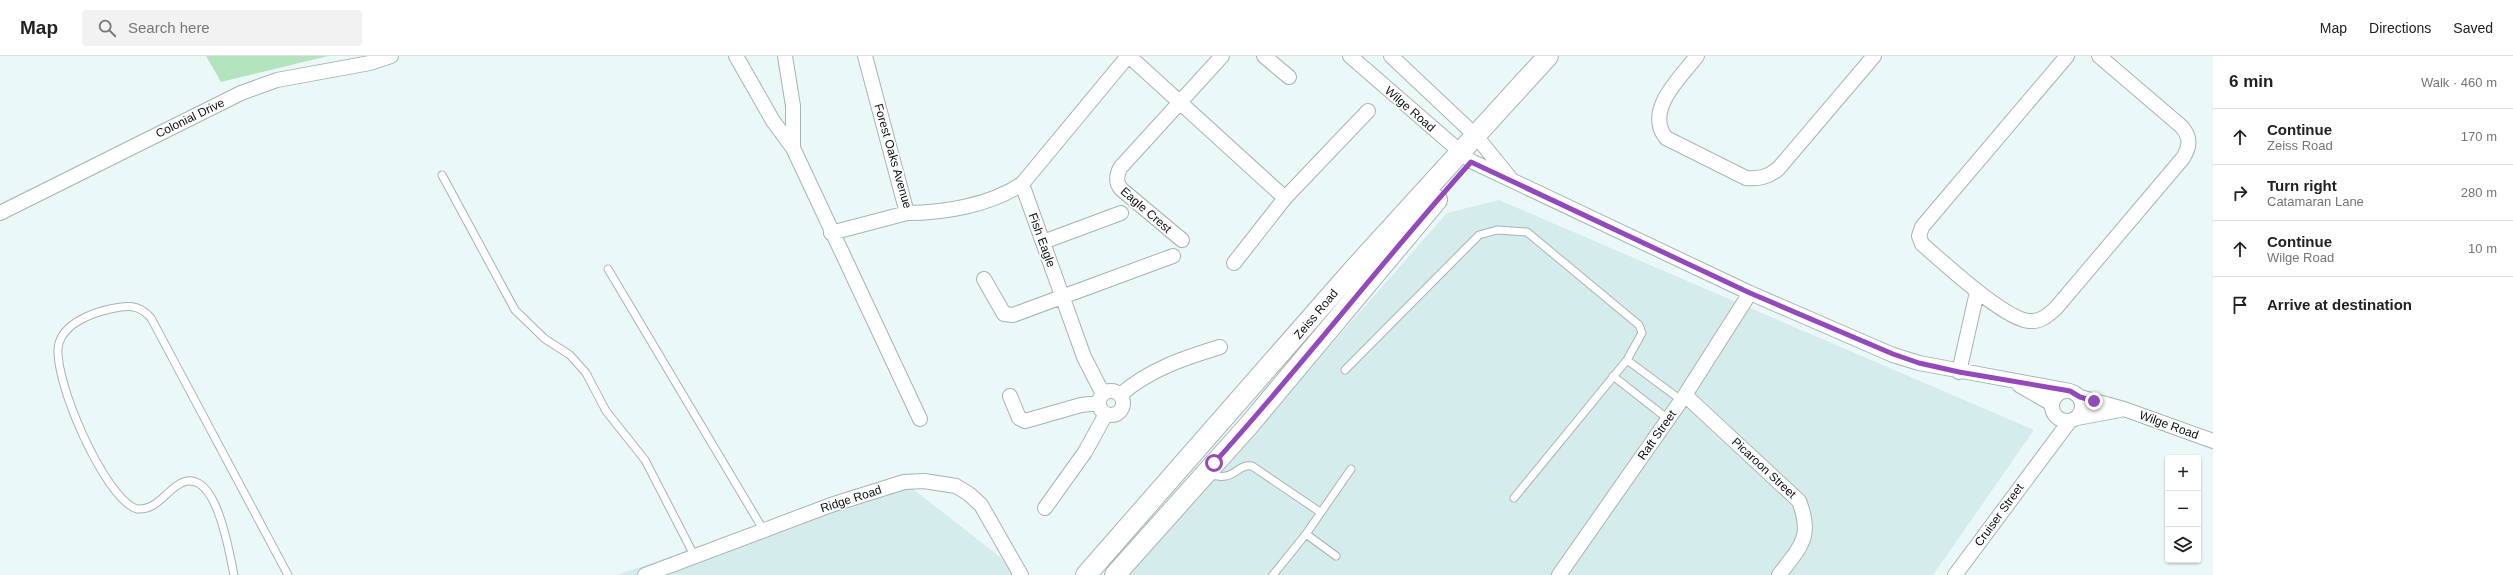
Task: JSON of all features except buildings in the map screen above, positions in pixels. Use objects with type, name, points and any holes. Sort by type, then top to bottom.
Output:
[{"type":"street","name":"Colonial Drive","points":[[0,213],[241,93],[277,80],[370,63],[391,56]]},
{"type":"street","points":[[736,56],[773,121],[793,148],[831,233],[920,420]]},
{"type":"street","points":[[785,56],[793,106],[793,148]]},
{"type":"street","name":"Forest Oaks Avenue","points":[[865,56],[907,213],[941,212],[1004,195],[1022,184],[1128,56]]},
{"type":"street","points":[[1128,56],[1285,198]]},
{"type":"street","name":"Eagle Crest","points":[[1182,240],[1121,188],[1117,179],[1120,168],[1222,56]]},
{"type":"street","points":[[1264,56],[1289,77]]},
{"type":"street","name":"Wilge Road","points":[[1350,56],[1466,158],[1750,293],[1893,354],[1919,363],[2075,394],[2124,409],[2213,441]]},
{"type":"street","name":"Wilge Road","points":[[1390,56],[1480,141],[1513,181]]},
{"type":"street","name":"Zeiss Road","points":[[1115,575],[1254,419],[1419,220],[1466,158],[1548,56]]},
{"type":"street","name":"Zeiss Road","points":[[1480,141],[1561,56]]},
{"type":"street","points":[[1697,56],[1668,93],[1658,120],[1662,133],[1666,138],[1740,175],[1755,179],[1771,175],[1778,169],[1874,56]]},
{"type":"street","points":[[2067,56],[1920,231],[1922,244],[1977,292],[2023,320],[2038,320],[2048,315],[2187,151],[2189,139],[2182,127],[2099,56]]},
{"type":"street","points":[[1234,263],[1285,198],[1368,111]]},
{"type":"street","name":"Zeiss Road","points":[[1086,575],[1353,270],[1466,158]]},
{"type":"street","name":"Fish Eagle","points":[[1022,184],[1084,357],[1103,404]]},
{"type":"street","points":[[831,233],[907,213]]},
{"type":"street","points":[[1043,242],[1121,213]]},
{"type":"street","points":[[984,279],[1004,314],[1013,315],[1173,256]]},
{"type":"street","points":[[1959,372],[1977,292]]},
{"type":"street","name":"Raft Street","points":[[1559,575],[1683,398],[1750,293]]},
{"type":"street","points":[[1120,395],[1141,378],[1160,368],[1220,347]]},
{"type":"street","points":[[2010,380],[2053,410],[2061,421],[2073,420],[2082,409],[2075,394],[2058,394],[2053,410]]},
{"type":"street","points":[[1045,508],[1086,452],[1103,404],[1112,391],[1120,395],[1124,404],[1120,412],[1111,415],[1103,404]]},
{"type":"street","points":[[1010,396],[1019,418],[1025,421],[1081,405],[1103,404]]},
{"type":"street","name":"Picaroon Street","points":[[1683,398],[1799,501],[1806,520],[1805,537],[1779,575]]},
{"type":"street","name":"Wilge Road","points":[[2073,420],[2124,409]]},
{"type":"street","name":"Cruiser Street","points":[[2042,456],[2053,410]]},
{"type":"street","name":"Cruiser Street","points":[[1955,575],[2042,456],[2073,420]]},
{"type":"street","name":"Ridge Road","points":[[646,575],[879,489],[904,482],[941,482],[956,486],[968,494],[981,505],[1021,575]]},
{"type":"lane","points":[[442,175],[515,310],[545,339],[570,355],[586,372],[606,411],[645,460],[694,557]]},
{"type":"lane","points":[[1345,370],[1478,235],[1497,230],[1527,232],[1639,325],[1642,333],[1627,360],[1514,498]]},
{"type":"lane","points":[[608,269],[764,531]]},
{"type":"lane","points":[[234,575],[220,517],[209,491],[203,484],[190,481],[182,483],[156,504],[137,509],[121,501],[102,473],[79,426],[65,389],[58,357],[62,337],[70,328],[85,318],[104,310],[132,306],[140,308],[151,318],[288,575]]},
{"type":"lane","points":[[1627,360],[1683,398]]},
{"type":"lane","points":[[1613,376],[1668,419]]},
{"type":"lane","points":[[1206,473],[1228,477],[1247,466],[1252,466],[1320,512]]},
{"type":"lane","points":[[1273,575],[1306,534],[1351,469]]},
{"type":"lane","points":[[1306,534],[1336,556]]},
{"type":"shaded area","points":[[1499,200],[2034,430],[1933,575],[1128,575],[1447,213]]},
{"type":"shaded area","points":[[899,478],[1023,575],[617,575]]},
{"type":"green space","points":[[206,56],[328,56],[221,82]]},
{"type":"route","points":[[1214,463],[1249,425],[1419,220],[1471,162],[1750,293],[1893,354],[1919,363],[1959,372],[2070,391],[2080,397],[2094,401]]}]
